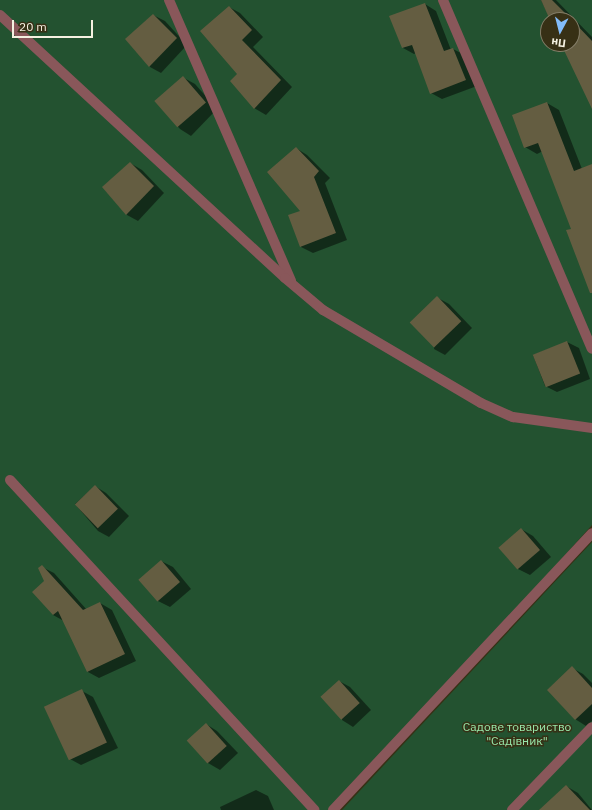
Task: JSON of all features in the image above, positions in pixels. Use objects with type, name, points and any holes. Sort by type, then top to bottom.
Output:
[{"type":"lane","points":[[169,0],[293,285]]},
{"type":"lane","points":[[443,0],[592,349]]},
{"type":"lane","points":[[0,15],[293,285],[323,310],[481,403],[513,417],[592,428]]},
{"type":"lane","points":[[10,480],[314,810]]},
{"type":"lane","points":[[333,810],[592,533]]},
{"type":"lane","points":[[512,810],[592,727]]},
{"type":"green space","points":[[0,0],[592,0],[592,525],[335,810],[0,810]]},
{"type":"green space","name":"Садове товариство \"Садівник\"","points":[[592,542],[592,810],[342,810]]},
{"type":"building","points":[[541,0],[552,0],[564,12],[546,12]]},
{"type":"building","points":[[425,3],[444,51],[453,48],[466,80],[430,94],[412,45],[402,48],[389,16]]},
{"type":"building","points":[[229,6],[252,30],[242,40],[281,80],[254,109],[230,81],[237,74],[200,31]]},
{"type":"building","points":[[153,14],[177,38],[149,67],[125,39]]},
{"type":"building","points":[[580,28],[592,41],[592,109],[565,52],[580,52]]},
{"type":"building","points":[[183,76],[206,102],[177,127],[154,101]]},
{"type":"building","points":[[547,102],[574,171],[592,164],[592,293],[590,293],[566,230],[571,229],[538,143],[524,148],[512,115]]},
{"type":"building","points":[[296,147],[319,171],[314,177],[336,233],[300,247],[288,215],[300,211],[267,172]]},
{"type":"building","points":[[130,162],[154,186],[126,215],[102,187]]},
{"type":"building","points":[[437,296],[461,321],[434,348],[410,322]]},
{"type":"building","points":[[567,341],[580,373],[546,387],[533,355]]},
{"type":"building","points":[[95,485],[118,509],[98,528],[75,504]]},
{"type":"building","points":[[521,528],[540,550],[517,570],[498,548]]},
{"type":"building","points":[[161,560],[180,582],[157,602],[138,580]]},
{"type":"building","points":[[42,565],[83,610],[100,602],[125,654],[87,672],[58,611],[53,615],[32,592],[44,581],[38,568]]},
{"type":"building","points":[[572,666],[592,688],[592,704],[575,720],[547,690]]},
{"type":"building","points":[[339,680],[360,703],[341,720],[320,697]]},
{"type":"building","points":[[82,689],[107,742],[69,760],[44,707]]},
{"type":"building","points":[[206,723],[227,746],[207,763],[187,740]]},
{"type":"building","points":[[566,785],[590,810],[539,810]]}]
